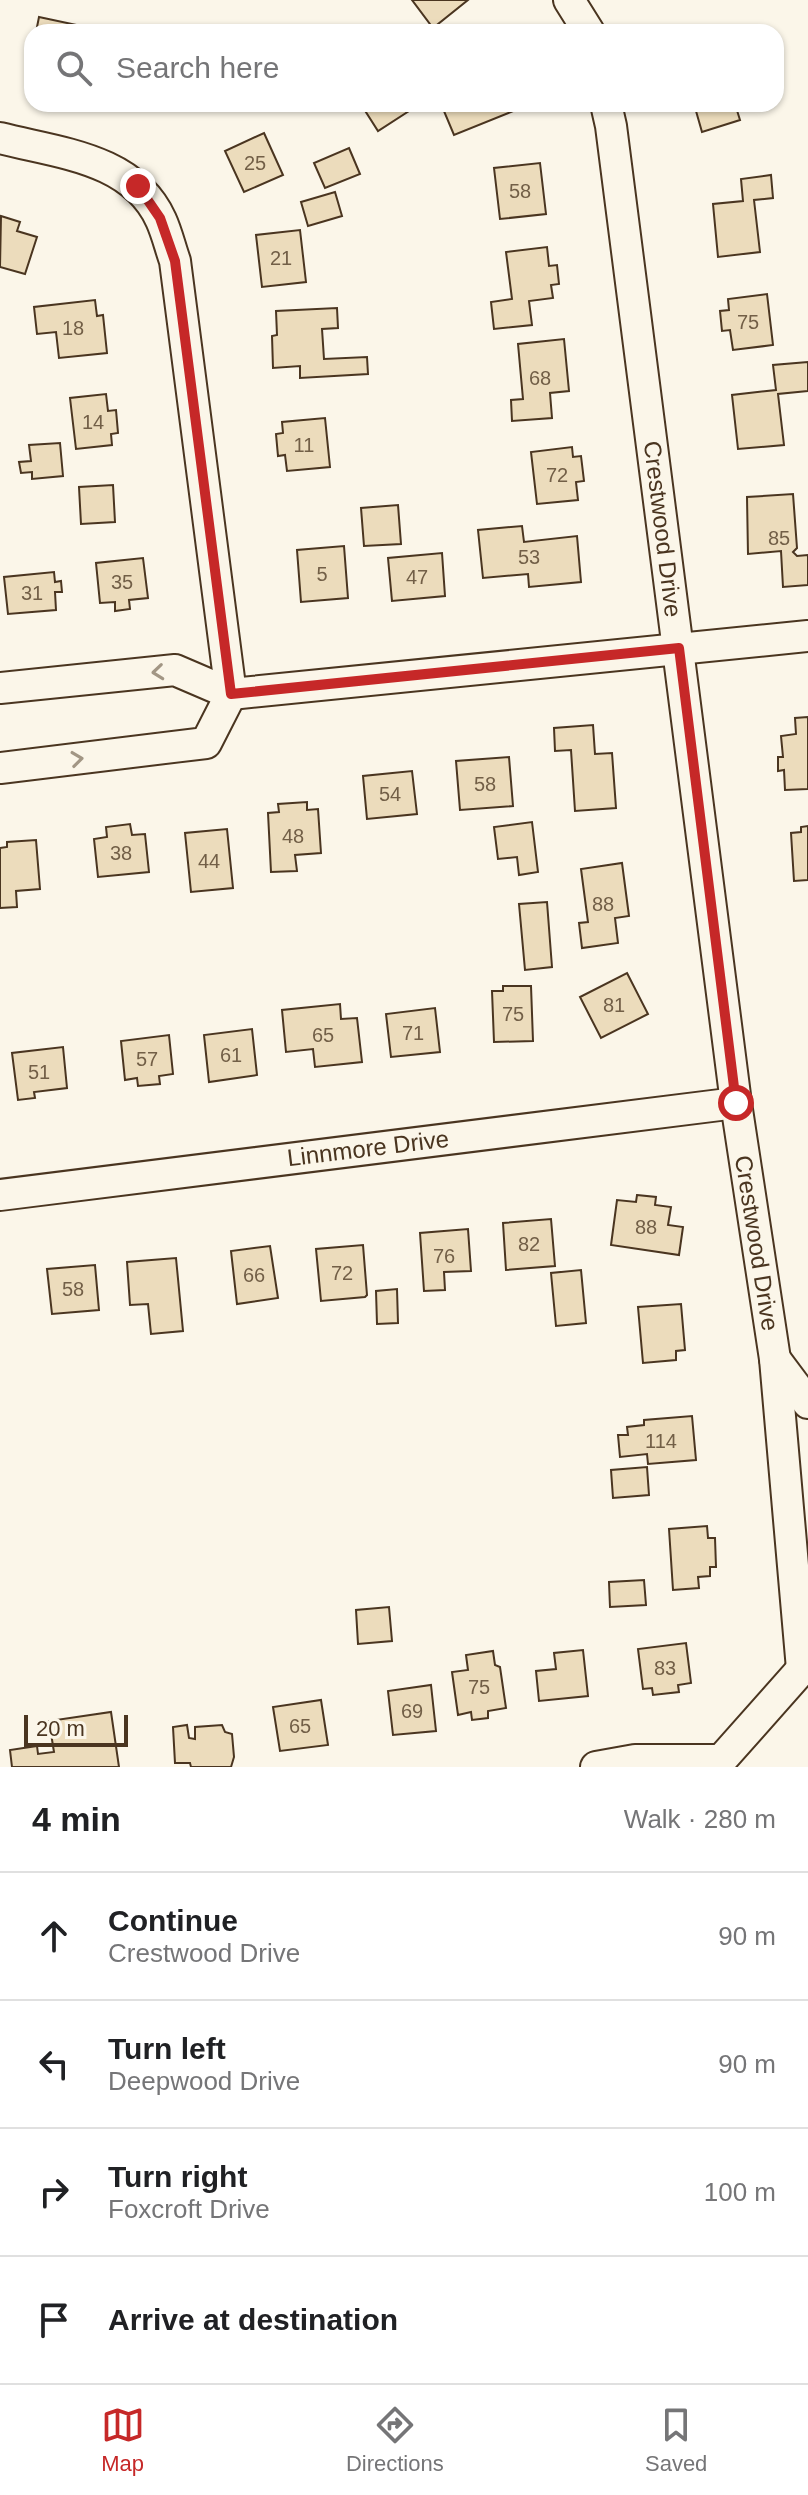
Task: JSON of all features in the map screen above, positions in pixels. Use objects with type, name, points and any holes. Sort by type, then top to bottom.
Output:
[{"type":"street","points":[[569,0],[584,24]]},
{"type":"street","name":"Crestwood Drive","points":[[608,112],[736,1103],[775,1359],[805,1669]]},
{"type":"street","points":[[0,138],[100,163],[138,186],[160,218],[175,261],[231,694],[206,743],[0,768]]},
{"type":"street","points":[[0,688],[175,670],[231,694],[808,636]]},
{"type":"street","name":"Linnmore Drive","points":[[0,1195],[736,1103]]},
{"type":"street","points":[[775,1359],[808,1403]]},
{"type":"street","points":[[596,1767],[635,1760],[717,1764],[805,1669]]},
{"type":"building","points":[[412,0],[468,0],[438,24],[430,24]]},
{"type":"building","points":[[39,17],[72,24],[38,24]]},
{"type":"building","points":[[366,112],[407,112],[378,131]]},
{"type":"building","points":[[444,112],[511,112],[454,135]]},
{"type":"building","points":[[696,112],[738,112],[740,120],[702,132]]},
{"type":"building","points":[[264,133],[283,175],[244,192],[225,151]]},
{"type":"building","points":[[349,148],[360,174],[325,188],[314,163]]},
{"type":"building","points":[[540,163],[546,214],[500,219],[494,168]]},
{"type":"building","points":[[771,175],[773,198],[754,200],[760,252],[718,257],[713,204],[743,201],[741,179]]},
{"type":"building","points":[[335,192],[342,216],[308,226],[301,202]]},
{"type":"building","points":[[1,216],[20,222],[17,231],[37,237],[25,274],[0,267]]},
{"type":"building","points":[[300,230],[306,282],[262,287],[256,235]]},
{"type":"building","points":[[547,247],[549,266],[557,265],[559,284],[551,285],[553,298],[529,301],[532,325],[494,329],[491,302],[512,299],[506,252]]},
{"type":"building","points":[[767,294],[773,345],[733,350],[730,330],[722,331],[720,311],[729,310],[728,299]]},
{"type":"building","points":[[95,300],[97,316],[103,315],[107,353],[59,358],[56,332],[37,334],[34,307]]},
{"type":"building","points":[[337,308],[338,328],[322,329],[324,359],[367,357],[368,374],[300,378],[300,366],[273,368],[272,336],[277,335],[276,311]]},
{"type":"building","points":[[564,339],[569,391],[550,393],[552,418],[512,421],[511,400],[523,399],[518,344]]},
{"type":"building","points":[[808,362],[808,391],[778,394],[784,445],[738,449],[732,395],[776,390],[773,365]]},
{"type":"building","points":[[106,394],[108,411],[116,410],[118,433],[111,434],[112,445],[76,449],[70,398]]},
{"type":"building","points":[[325,418],[330,467],[287,471],[285,455],[278,456],[276,434],[283,433],[282,422]]},
{"type":"building","points":[[60,443],[63,476],[32,479],[32,472],[21,473],[19,462],[31,461],[29,445]]},
{"type":"building","points":[[572,447],[573,457],[581,456],[584,481],[576,482],[578,500],[537,504],[531,452]]},
{"type":"building","points":[[113,485],[115,522],[81,524],[79,487]]},
{"type":"building","points":[[793,494],[797,548],[793,552],[797,556],[808,555],[808,585],[783,587],[781,551],[748,554],[747,497]]},
{"type":"building","points":[[398,505],[401,544],[364,546],[361,508]]},
{"type":"building","points":[[522,526],[524,542],[577,536],[581,582],[529,587],[528,574],[483,578],[478,530]]},
{"type":"building","points":[[344,546],[348,598],[301,602],[297,550]]},
{"type":"building","points":[[442,553],[445,596],[392,601],[388,558]]},
{"type":"building","points":[[143,558],[148,598],[129,600],[130,609],[115,611],[115,602],[100,603],[96,563]]},
{"type":"building","points":[[54,572],[55,582],[61,581],[62,592],[55,592],[56,610],[8,614],[4,577]]},
{"type":"building","points":[[808,717],[808,789],[785,790],[784,770],[778,771],[778,757],[783,757],[781,736],[796,734],[795,718]]},
{"type":"building","points":[[593,725],[595,754],[612,753],[616,808],[575,811],[571,750],[555,751],[554,728]]},
{"type":"building","points":[[509,757],[513,806],[460,810],[456,761]]},
{"type":"building","points":[[412,771],[417,814],[367,819],[363,776]]},
{"type":"building","points":[[307,802],[307,810],[318,809],[321,853],[295,855],[297,871],[271,872],[268,813],[279,812],[278,804]]},
{"type":"building","points":[[532,822],[538,872],[519,875],[517,857],[498,859],[494,827]]},
{"type":"building","points":[[130,824],[132,835],[145,834],[149,872],[98,877],[94,839],[107,837],[106,827]]},
{"type":"building","points":[[808,826],[808,880],[794,881],[791,833],[801,832],[801,827]]},
{"type":"building","points":[[227,829],[233,888],[191,892],[185,833]]},
{"type":"building","points":[[36,840],[40,889],[16,891],[17,907],[0,908],[0,848],[7,847],[7,842]]},
{"type":"building","points":[[622,863],[629,916],[615,918],[618,943],[582,948],[579,923],[588,922],[581,869]]},
{"type":"building","points":[[547,902],[552,967],[525,970],[519,904]]},
{"type":"building","points":[[627,973],[648,1014],[601,1038],[580,997]]},
{"type":"building","points":[[503,986],[531,986],[533,1041],[494,1042],[492,991],[503,991]]},
{"type":"building","points":[[340,1004],[341,1019],[357,1018],[362,1062],[315,1067],[313,1049],[286,1052],[282,1010]]},
{"type":"building","points":[[435,1008],[440,1052],[391,1057],[386,1014]]},
{"type":"building","points":[[252,1029],[257,1075],[209,1082],[204,1035]]},
{"type":"building","points":[[169,1035],[173,1074],[159,1076],[160,1084],[138,1086],[137,1078],[125,1080],[121,1041]]},
{"type":"building","points":[[63,1047],[67,1088],[34,1092],[35,1098],[18,1100],[12,1053]]},
{"type":"building","points":[[637,1195],[656,1197],[655,1205],[671,1207],[668,1225],[683,1227],[679,1255],[611,1245],[617,1200],[636,1202]]},
{"type":"building","points":[[551,1219],[555,1266],[506,1270],[503,1223]]},
{"type":"building","points":[[468,1229],[471,1271],[444,1272],[445,1290],[424,1291],[420,1233]]},
{"type":"building","points":[[363,1245],[367,1295],[321,1301],[316,1249]]},
{"type":"building","points":[[270,1246],[278,1298],[237,1304],[231,1251]]},
{"type":"building","points":[[176,1258],[183,1331],[151,1334],[148,1304],[130,1305],[127,1262]]},
{"type":"building","points":[[95,1265],[99,1310],[52,1314],[47,1269]]},
{"type":"building","points":[[581,1270],[586,1323],[556,1326],[551,1273]]},
{"type":"building","points":[[397,1289],[398,1323],[377,1324],[376,1291]]},
{"type":"building","points":[[681,1304],[685,1350],[676,1351],[676,1360],[643,1363],[638,1307]]},
{"type":"building","points":[[692,1416],[696,1460],[648,1464],[647,1454],[620,1457],[618,1435],[628,1435],[627,1427],[644,1425],[644,1420]]},
{"type":"building","points":[[647,1467],[649,1495],[613,1498],[611,1470]]},
{"type":"building","points":[[707,1526],[708,1538],[715,1538],[716,1567],[710,1567],[710,1576],[698,1577],[699,1588],[673,1590],[669,1529]]},
{"type":"building","points":[[644,1580],[646,1605],[610,1607],[609,1582]]},
{"type":"building","points":[[389,1607],[392,1641],[358,1644],[356,1610]]},
{"type":"building","points":[[686,1643],[691,1683],[678,1685],[679,1692],[653,1695],[652,1688],[643,1689],[638,1649]]},
{"type":"building","points":[[583,1650],[588,1696],[539,1701],[536,1671],[556,1669],[554,1653]]},
{"type":"building","points":[[493,1651],[495,1665],[500,1667],[506,1708],[488,1711],[488,1718],[472,1720],[471,1712],[458,1715],[452,1672],[468,1670],[466,1655]]},
{"type":"building","points":[[431,1685],[436,1731],[393,1735],[388,1691]]},
{"type":"building","points":[[321,1700],[328,1745],[280,1751],[273,1707]]},
{"type":"building","points":[[111,1712],[119,1767],[12,1767],[10,1750],[37,1746],[38,1754],[54,1752],[49,1721]]},
{"type":"building","points":[[187,1725],[189,1738],[195,1739],[195,1727],[222,1725],[225,1732],[232,1734],[234,1757],[231,1767],[191,1767],[190,1763],[175,1763],[173,1727]]},
{"type":"route","points":[[138,186],[160,218],[175,261],[231,694],[679,648],[736,1103]]}]
